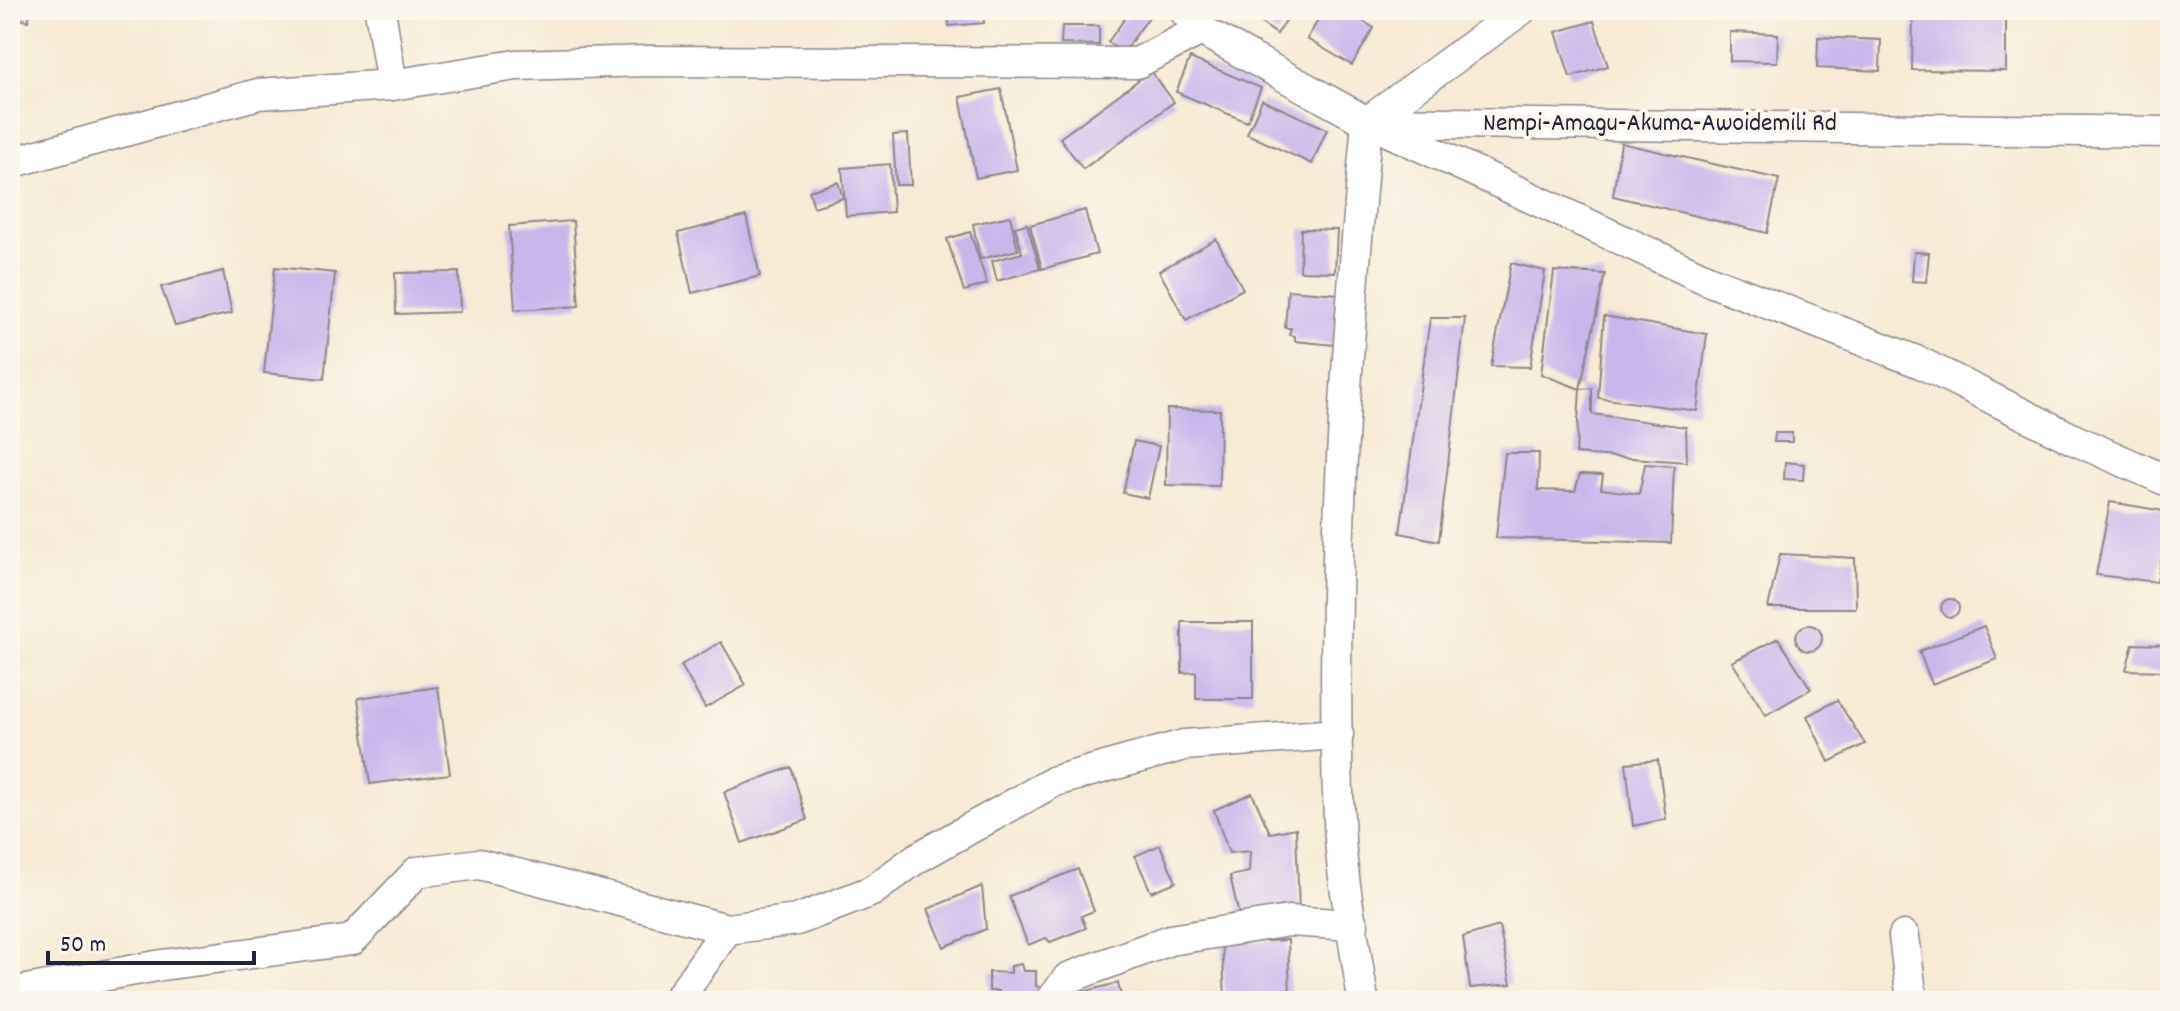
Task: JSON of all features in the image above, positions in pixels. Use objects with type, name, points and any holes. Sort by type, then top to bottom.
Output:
[{"type":"street","points":[[380,10],[392,85]]},
{"type":"street","points":[[1363,1001],[1339,823],[1338,734],[1339,527],[1347,354],[1367,122],[1521,10]]},
{"type":"street","points":[[10,163],[258,94],[392,85],[516,65],[648,61],[1137,63],[1192,20]]},
{"type":"street","name":"Nempi-Amagu-Akuma-Awoidemili Rd","points":[[1192,20],[1367,122],[2170,132]]},
{"type":"street","points":[[1367,122],[1710,281],[1921,363],[2075,440],[2170,482]]},
{"type":"street","points":[[10,993],[162,965],[352,940],[417,872],[479,864],[727,929],[797,920],[872,891],[917,858],[1055,781],[1184,745],[1338,734]]},
{"type":"street","points":[[1051,1001],[1068,978],[1170,940],[1289,921],[1353,925]]},
{"type":"street","points":[[677,1001],[727,929]]},
{"type":"street","points":[[1904,936],[1912,1001]]},
{"type":"building","points":[[10,10],[31,10],[28,21],[10,16]]},
{"type":"building","points":[[948,10],[983,10],[984,23],[949,26]]},
{"type":"building","points":[[992,10],[1011,10],[1011,14],[992,15]]},
{"type":"building","points":[[1131,10],[1154,10],[1123,53],[1108,42]]},
{"type":"building","points":[[1242,10],[1293,10],[1277,34]]},
{"type":"building","points":[[1324,10],[1345,10],[1374,28],[1352,65],[1307,39]]},
{"type":"building","points":[[1992,10],[2006,10],[2006,71],[1912,70],[1913,15],[1991,16]]},
{"type":"building","points":[[1594,21],[1608,66],[1570,77],[1556,32]]},
{"type":"building","points":[[1062,26],[1099,26],[1099,45],[1061,44]]},
{"type":"building","points":[[1730,32],[1778,34],[1777,62],[1730,61]]},
{"type":"building","points":[[1818,37],[1881,40],[1880,71],[1817,68]]},
{"type":"building","points":[[1190,58],[1261,88],[1247,122],[1176,92]]},
{"type":"building","points":[[1151,71],[1174,102],[1083,169],[1060,138]]},
{"type":"building","points":[[1001,89],[1017,170],[976,178],[960,97]]},
{"type":"building","points":[[1262,100],[1327,129],[1312,164],[1247,134]]},
{"type":"building","points":[[908,134],[911,185],[896,185],[893,135]]},
{"type":"building","points":[[1621,143],[1779,179],[1767,233],[1613,196]]},
{"type":"building","points":[[890,164],[893,212],[846,216],[842,168]]},
{"type":"building","points":[[838,182],[843,198],[814,207],[809,191]]},
{"type":"building","points":[[1085,210],[1097,254],[1042,269],[1030,225]]},
{"type":"building","points":[[746,216],[760,276],[692,293],[678,233]]},
{"type":"building","points":[[1010,216],[1018,250],[980,259],[973,224]]},
{"type":"building","points":[[573,221],[579,306],[515,310],[509,226]]},
{"type":"building","points":[[1027,224],[1040,269],[997,281],[992,261],[1022,253],[1015,227]]},
{"type":"building","points":[[1301,229],[1337,230],[1335,272],[1300,271]]},
{"type":"building","points":[[970,232],[987,284],[964,291],[947,239]]},
{"type":"building","points":[[1216,239],[1243,289],[1186,320],[1159,271]]},
{"type":"building","points":[[1914,252],[1929,253],[1926,282],[1912,281]]},
{"type":"building","points":[[1511,263],[1545,271],[1530,367],[1491,366]]},
{"type":"building","points":[[275,267],[335,273],[324,379],[264,373]]},
{"type":"building","points":[[223,271],[232,313],[175,326],[161,287]]},
{"type":"building","points":[[1554,271],[1605,274],[1580,389],[1541,374]]},
{"type":"building","points":[[459,272],[460,312],[396,314],[395,273]]},
{"type":"building","points":[[1288,290],[1339,294],[1334,345],[1295,341],[1295,336],[1289,335],[1291,328],[1285,328]]},
{"type":"building","points":[[1604,316],[1707,334],[1697,411],[1598,398]]},
{"type":"building","points":[[1430,318],[1465,318],[1439,541],[1400,533]]},
{"type":"building","points":[[1592,388],[1592,414],[1686,427],[1687,462],[1576,454],[1580,389]]},
{"type":"building","points":[[1167,409],[1220,410],[1219,486],[1166,485]]},
{"type":"building","points":[[1775,433],[1792,433],[1792,442],[1774,442]]},
{"type":"building","points":[[1134,441],[1159,446],[1148,498],[1123,493]]},
{"type":"building","points":[[1505,453],[1539,453],[1538,490],[1575,491],[1580,474],[1603,475],[1601,489],[1639,494],[1645,464],[1674,466],[1671,543],[1496,538]]},
{"type":"building","points":[[1785,462],[1804,464],[1803,480],[1784,479]]},
{"type":"building","points":[[2110,502],[2170,512],[2157,582],[2096,575]]},
{"type":"building","points":[[1780,554],[1855,558],[1856,608],[1768,608]]},
{"type":"building","points":[[1950,599],[1959,608],[1950,617],[1941,608]]},
{"type":"building","points":[[1182,622],[1253,622],[1253,699],[1196,699],[1196,672],[1182,673]]},
{"type":"building","points":[[1809,625],[1819,628],[1822,638],[1819,648],[1809,651],[1799,648],[1796,638],[1799,628]]},
{"type":"building","points":[[1984,626],[1997,659],[1932,684],[1919,651]]},
{"type":"building","points":[[1778,638],[1811,689],[1766,715],[1732,662]]},
{"type":"building","points":[[721,642],[746,685],[705,708],[681,665]]},
{"type":"building","points":[[2133,644],[2164,645],[2167,671],[2126,670]]},
{"type":"building","points":[[438,687],[450,774],[370,784],[358,698]]},
{"type":"building","points":[[1837,700],[1865,744],[1829,762],[1807,716]]},
{"type":"building","points":[[1658,760],[1666,819],[1633,826],[1626,763]]},
{"type":"building","points":[[791,767],[807,820],[742,843],[724,792]]},
{"type":"building","points":[[1252,793],[1270,833],[1296,828],[1299,913],[1240,920],[1230,876],[1249,872],[1250,851],[1229,853],[1214,810]]},
{"type":"building","points":[[1160,845],[1176,882],[1151,892],[1135,856]]},
{"type":"building","points":[[1078,869],[1094,911],[1081,916],[1086,928],[1050,942],[1046,938],[1028,945],[1009,896]]},
{"type":"building","points":[[982,886],[986,929],[944,947],[928,909]]},
{"type":"building","points":[[1499,926],[1511,984],[1470,988],[1463,937]]},
{"type":"building","points":[[1288,940],[1290,995],[1225,998],[1222,943]]},
{"type":"building","points":[[1021,964],[1023,971],[1036,971],[1036,986],[1042,988],[1042,992],[1036,992],[1036,1001],[1006,1001],[999,998],[999,991],[989,991],[989,972],[1011,973],[1011,966]]},
{"type":"building","points":[[1118,983],[1122,1001],[1075,1001],[1074,994]]}]
